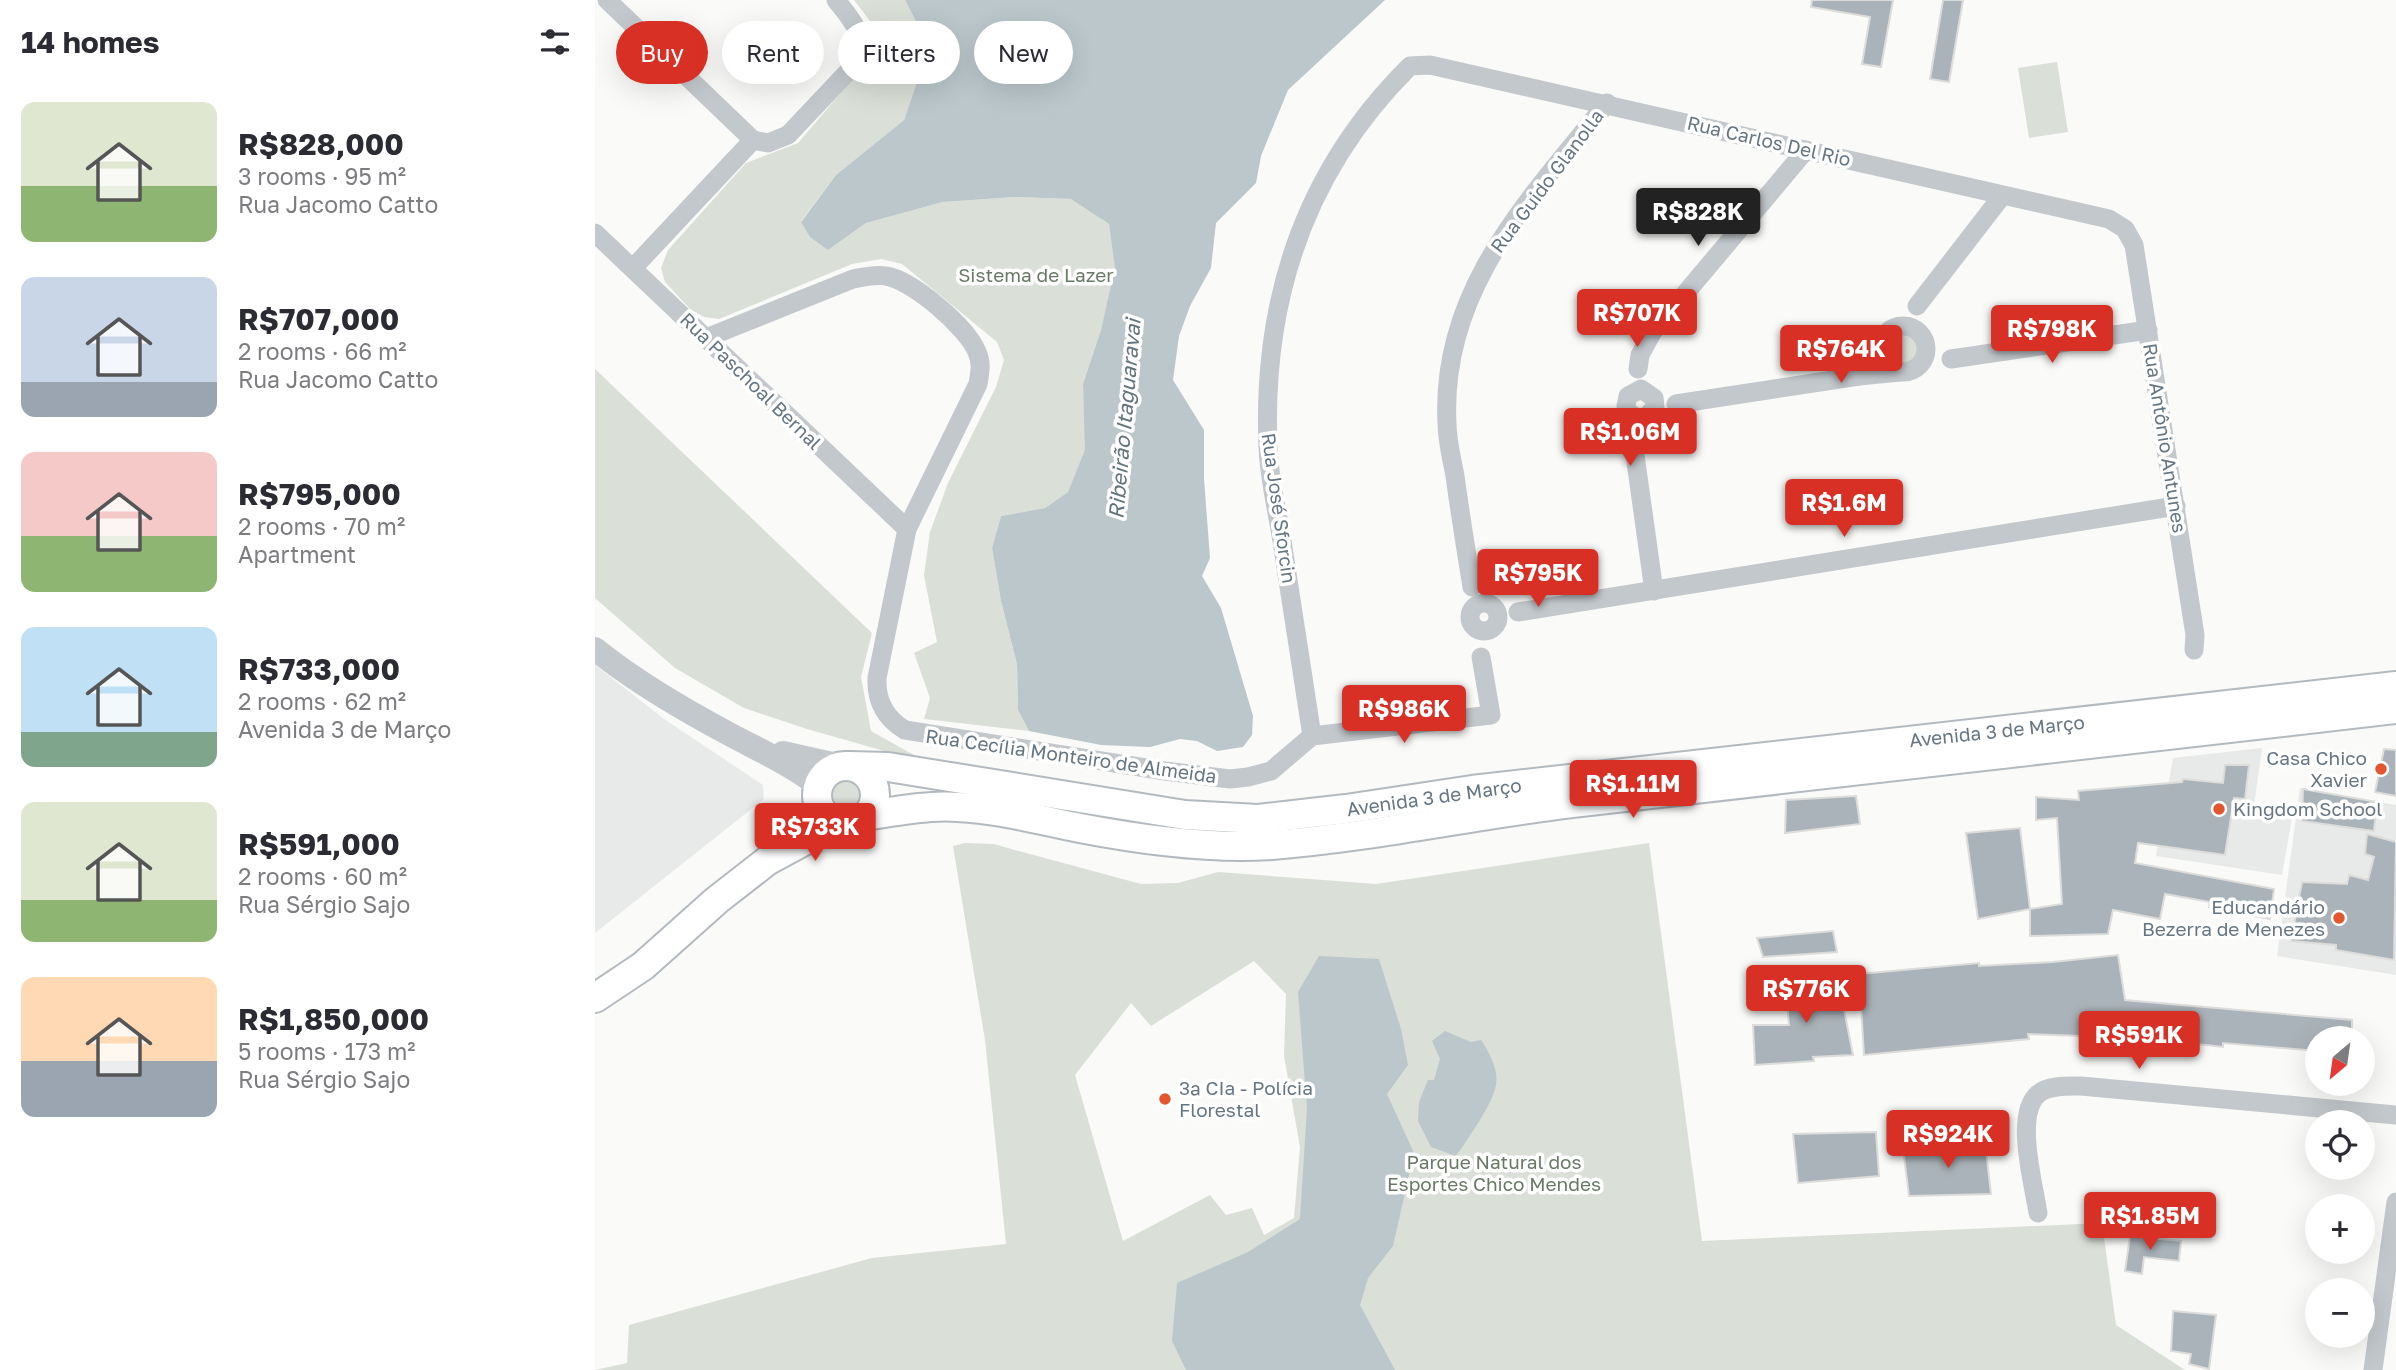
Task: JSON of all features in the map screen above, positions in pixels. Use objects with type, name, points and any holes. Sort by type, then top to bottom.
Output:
[{"type":"main road","name":"Avenida 3 de Março","points":[[845,766],[888,767],[1185,815],[1258,819],[1335,811],[1472,790],[2396,686]]},
{"type":"main road","name":"Avenida 3 de Março","points":[[595,998],[643,966],[717,900],[767,861],[852,819],[929,806],[981,808],[1086,829],[1169,841],[1229,846],[1271,845],[1567,803],[2396,709]]},
{"type":"main road","points":[[845,766],[864,772],[874,788],[874,803],[852,819],[825,814],[818,793],[827,773],[845,766]]},
{"type":"main road","name":"Avenida 3 de Março","points":[[767,861],[818,793]]},
{"type":"street","points":[[607,0],[753,140],[768,143],[788,135],[859,60],[863,48],[858,28],[836,0]]},
{"type":"street","name":"Rua Carlos Del Rio","points":[[1409,66],[1430,65],[1607,103],[2109,219],[2125,229]]},
{"type":"street","name":"Rua José Sforcin","points":[[1312,736],[1268,450],[1267,374],[1272,329],[1291,255],[1329,168],[1355,128],[1409,66]]},
{"type":"street","name":"Rua Guido Glanolla","points":[[1486,617],[1472,587],[1447,425],[1449,368],[1458,327],[1471,291],[1492,251],[1511,223],[1607,103]]},
{"type":"street","points":[[633,268],[753,140]]},
{"type":"street","points":[[1654,591],[1627,404],[1640,355],[1652,333],[1806,150]]},
{"type":"street","points":[[1859,376],[1887,335],[1917,306],[2002,196]]},
{"type":"street","name":"Rua Antônio Antunes","points":[[2125,229],[2134,245],[2148,330],[2195,635],[2194,650]]},
{"type":"street","name":"Rua Paschoal Bernal","points":[[595,233],[908,529]]},
{"type":"street","name":"Rua Cecília Monteiro de Almeida","points":[[706,338],[853,279],[874,275],[889,276],[907,284],[954,322],[977,349],[982,365],[978,384],[908,529],[877,687],[886,714],[905,730],[1230,779],[1271,771],[1312,736]]},
{"type":"street","points":[[1887,335],[1881,355],[1888,367],[1906,371],[1922,363],[1923,339],[1917,306]]},
{"type":"street","points":[[1887,335],[1906,327],[1951,359]]},
{"type":"street","points":[[1627,404],[1638,419],[1650,406],[1906,371],[1951,359],[2148,330]]},
{"type":"street","points":[[1634,448],[1650,406],[1638,369]]},
{"type":"street","points":[[1627,404],[1636,390],[1650,406]]},
{"type":"street","points":[[1312,736],[1491,715],[1482,657],[1486,617],[2176,506]]},
{"type":"street","points":[[595,649],[620,669],[742,741],[800,771],[818,793]]},
{"type":"street","points":[[742,741],[845,766]]},
{"type":"street","points":[[2038,1213],[2026,1133],[2028,1110],[2038,1094],[2055,1087],[2081,1086],[2396,1115]]},
{"type":"street","points":[[2374,1370],[2396,1202]]},
{"type":"shaded area","points":[[595,665],[664,719],[763,785],[764,799],[595,933]]},
{"type":"shaded area","name":"Kingdom School","points":[[2262,748],[2254,806],[2293,812],[2282,875],[2156,856],[2173,758]]},
{"type":"shaded area","name":"Educandário Bezerra de Menezes","points":[[2300,788],[2396,805],[2396,975],[2277,956]]},
{"type":"green space","name":"Sistema de Lazer","points":[[854,0],[905,0],[916,21],[870,21]]},
{"type":"green space","points":[[2057,62],[2068,132],[2029,138],[2018,68]]},
{"type":"green space","name":"Sistema de Lazer","points":[[848,84],[916,84],[904,120],[836,175],[801,221],[828,250],[866,223],[943,202],[1015,197],[1072,199],[1109,224],[1116,268],[1101,330],[1083,384],[1086,450],[1068,492],[1045,508],[1001,516],[992,548],[1001,601],[1017,664],[1018,710],[1029,731],[924,719],[930,698],[914,653],[937,642],[924,575],[930,532],[948,483],[996,387],[1004,360],[997,342],[902,264],[881,259],[852,264],[719,319],[704,317],[690,309],[665,282],[661,268],[668,250],[746,163],[798,143]]},
{"type":"green space","points":[[1903,331],[1916,336],[1921,349],[1916,362],[1903,367],[1890,362],[1885,349],[1890,336]]},
{"type":"green space","points":[[595,369],[872,633],[861,677],[871,731],[930,764],[744,708],[675,668],[595,598]]},
{"type":"green space","points":[[848,776],[861,782],[867,795],[861,808],[848,814],[835,808],[829,795],[835,782]]},
{"type":"green space","name":"Parque Natural dos Esportes Chico Mendes","points":[[965,843],[993,844],[1141,884],[1178,883],[1218,872],[1376,884],[1649,843],[1702,1241],[2102,1223],[2116,1325],[2185,1370],[595,1370],[627,1363],[629,1325],[872,1258],[1006,1244],[985,1040],[953,846]],"holes":[[[1254,961],[1286,994],[1284,1056],[1300,1147],[1294,1218],[1264,1235],[1252,1208],[1226,1215],[1210,1195],[1123,1241],[1075,1075],[1131,1003],[1151,1026]]]},
{"type":"water","name":"Ribeirão Itaguaravai","points":[[905,0],[1385,0],[1288,90],[1261,156],[1256,183],[1216,223],[1211,268],[1190,306],[1179,336],[1173,380],[1204,430],[1204,479],[1210,558],[1202,576],[1221,608],[1253,716],[1252,735],[1243,747],[1217,751],[1197,741],[1180,739],[1150,747],[1101,745],[1029,731],[1018,710],[1017,664],[1001,601],[992,548],[1001,516],[1045,508],[1068,492],[1085,450],[1083,384],[1101,330],[1115,268],[1109,224],[1071,199],[1015,197],[943,202],[866,223],[828,250],[810,237],[801,222],[836,175],[904,120],[916,84],[960,84],[960,21],[916,21]]},
{"type":"water","points":[[1319,956],[1379,959],[1401,1029],[1408,1065],[1387,1094],[1414,1153],[1393,1246],[1368,1278],[1360,1305],[1395,1370],[1186,1370],[1172,1341],[1177,1283],[1248,1252],[1300,1219],[1307,1109],[1298,992]]},
{"type":"water","points":[[1445,1031],[1471,1042],[1481,1040],[1496,1073],[1496,1085],[1490,1102],[1456,1156],[1431,1147],[1418,1121],[1419,1102],[1428,1080],[1434,1080],[1440,1059],[1432,1041]]},
{"type":"building","points":[[1812,0],[1893,0],[1881,67],[1862,64],[1870,17],[1811,7]]},
{"type":"building","points":[[1943,0],[1963,0],[1949,82],[1930,79]]},
{"type":"building","points":[[2384,749],[2396,750],[2396,796],[2375,792]]},
{"type":"building","points":[[2225,765],[2249,765],[2245,799],[2234,798],[2225,855],[2138,843],[2135,863],[2274,889],[2270,919],[2209,907],[2210,902],[2165,894],[2160,919],[2113,910],[2108,934],[2030,936],[2030,909],[2062,904],[2057,818],[2036,820],[2036,797],[2079,800],[2078,791],[2182,782],[2183,779],[2223,783]]},
{"type":"building","points":[[2303,789],[2377,802],[2374,831],[2302,821]]},
{"type":"building","points":[[1856,796],[1860,824],[1785,833],[1786,800]]},
{"type":"building","points":[[2020,828],[2030,909],[1978,919],[1966,833]]},
{"type":"building","points":[[2367,834],[2396,842],[2394,960],[2336,950],[2336,945],[2291,941],[2302,882],[2347,884],[2349,875],[2368,880],[2374,857],[2365,854]]},
{"type":"building","points":[[1833,931],[1837,952],[1763,957],[1757,938]]},
{"type":"building","points":[[2118,955],[2125,1000],[2352,1020],[2352,1026],[2305,1026],[2305,1050],[2223,1043],[2223,1047],[2171,1039],[2028,1034],[2029,1039],[1864,1055],[1859,974],[1979,963],[1979,966]]},
{"type":"building","points":[[1837,974],[1853,1055],[1755,1065],[1753,1025],[1789,1025],[1785,981]]},
{"type":"building","points":[[1876,1132],[1879,1176],[1798,1183],[1793,1134]]},
{"type":"building","points":[[1985,1142],[1991,1194],[1909,1196],[1903,1149]]},
{"type":"building","points":[[2130,1236],[2181,1241],[2179,1261],[2144,1257],[2142,1274],[2125,1271]]},
{"type":"building","points":[[2173,1311],[2216,1315],[2209,1369],[2189,1364],[2191,1354],[2171,1351]]},
{"type":"place","name":"Casa Chico Xavier","points":[[2381,769]]},
{"type":"place","name":"Kingdom School","points":[[2219,809]]},
{"type":"place","name":"Educandário Bezerra de Menezes","points":[[2339,918]]},
{"type":"place","name":"3ª CIa - Polícia Florestal","points":[[1165,1099]]}]
